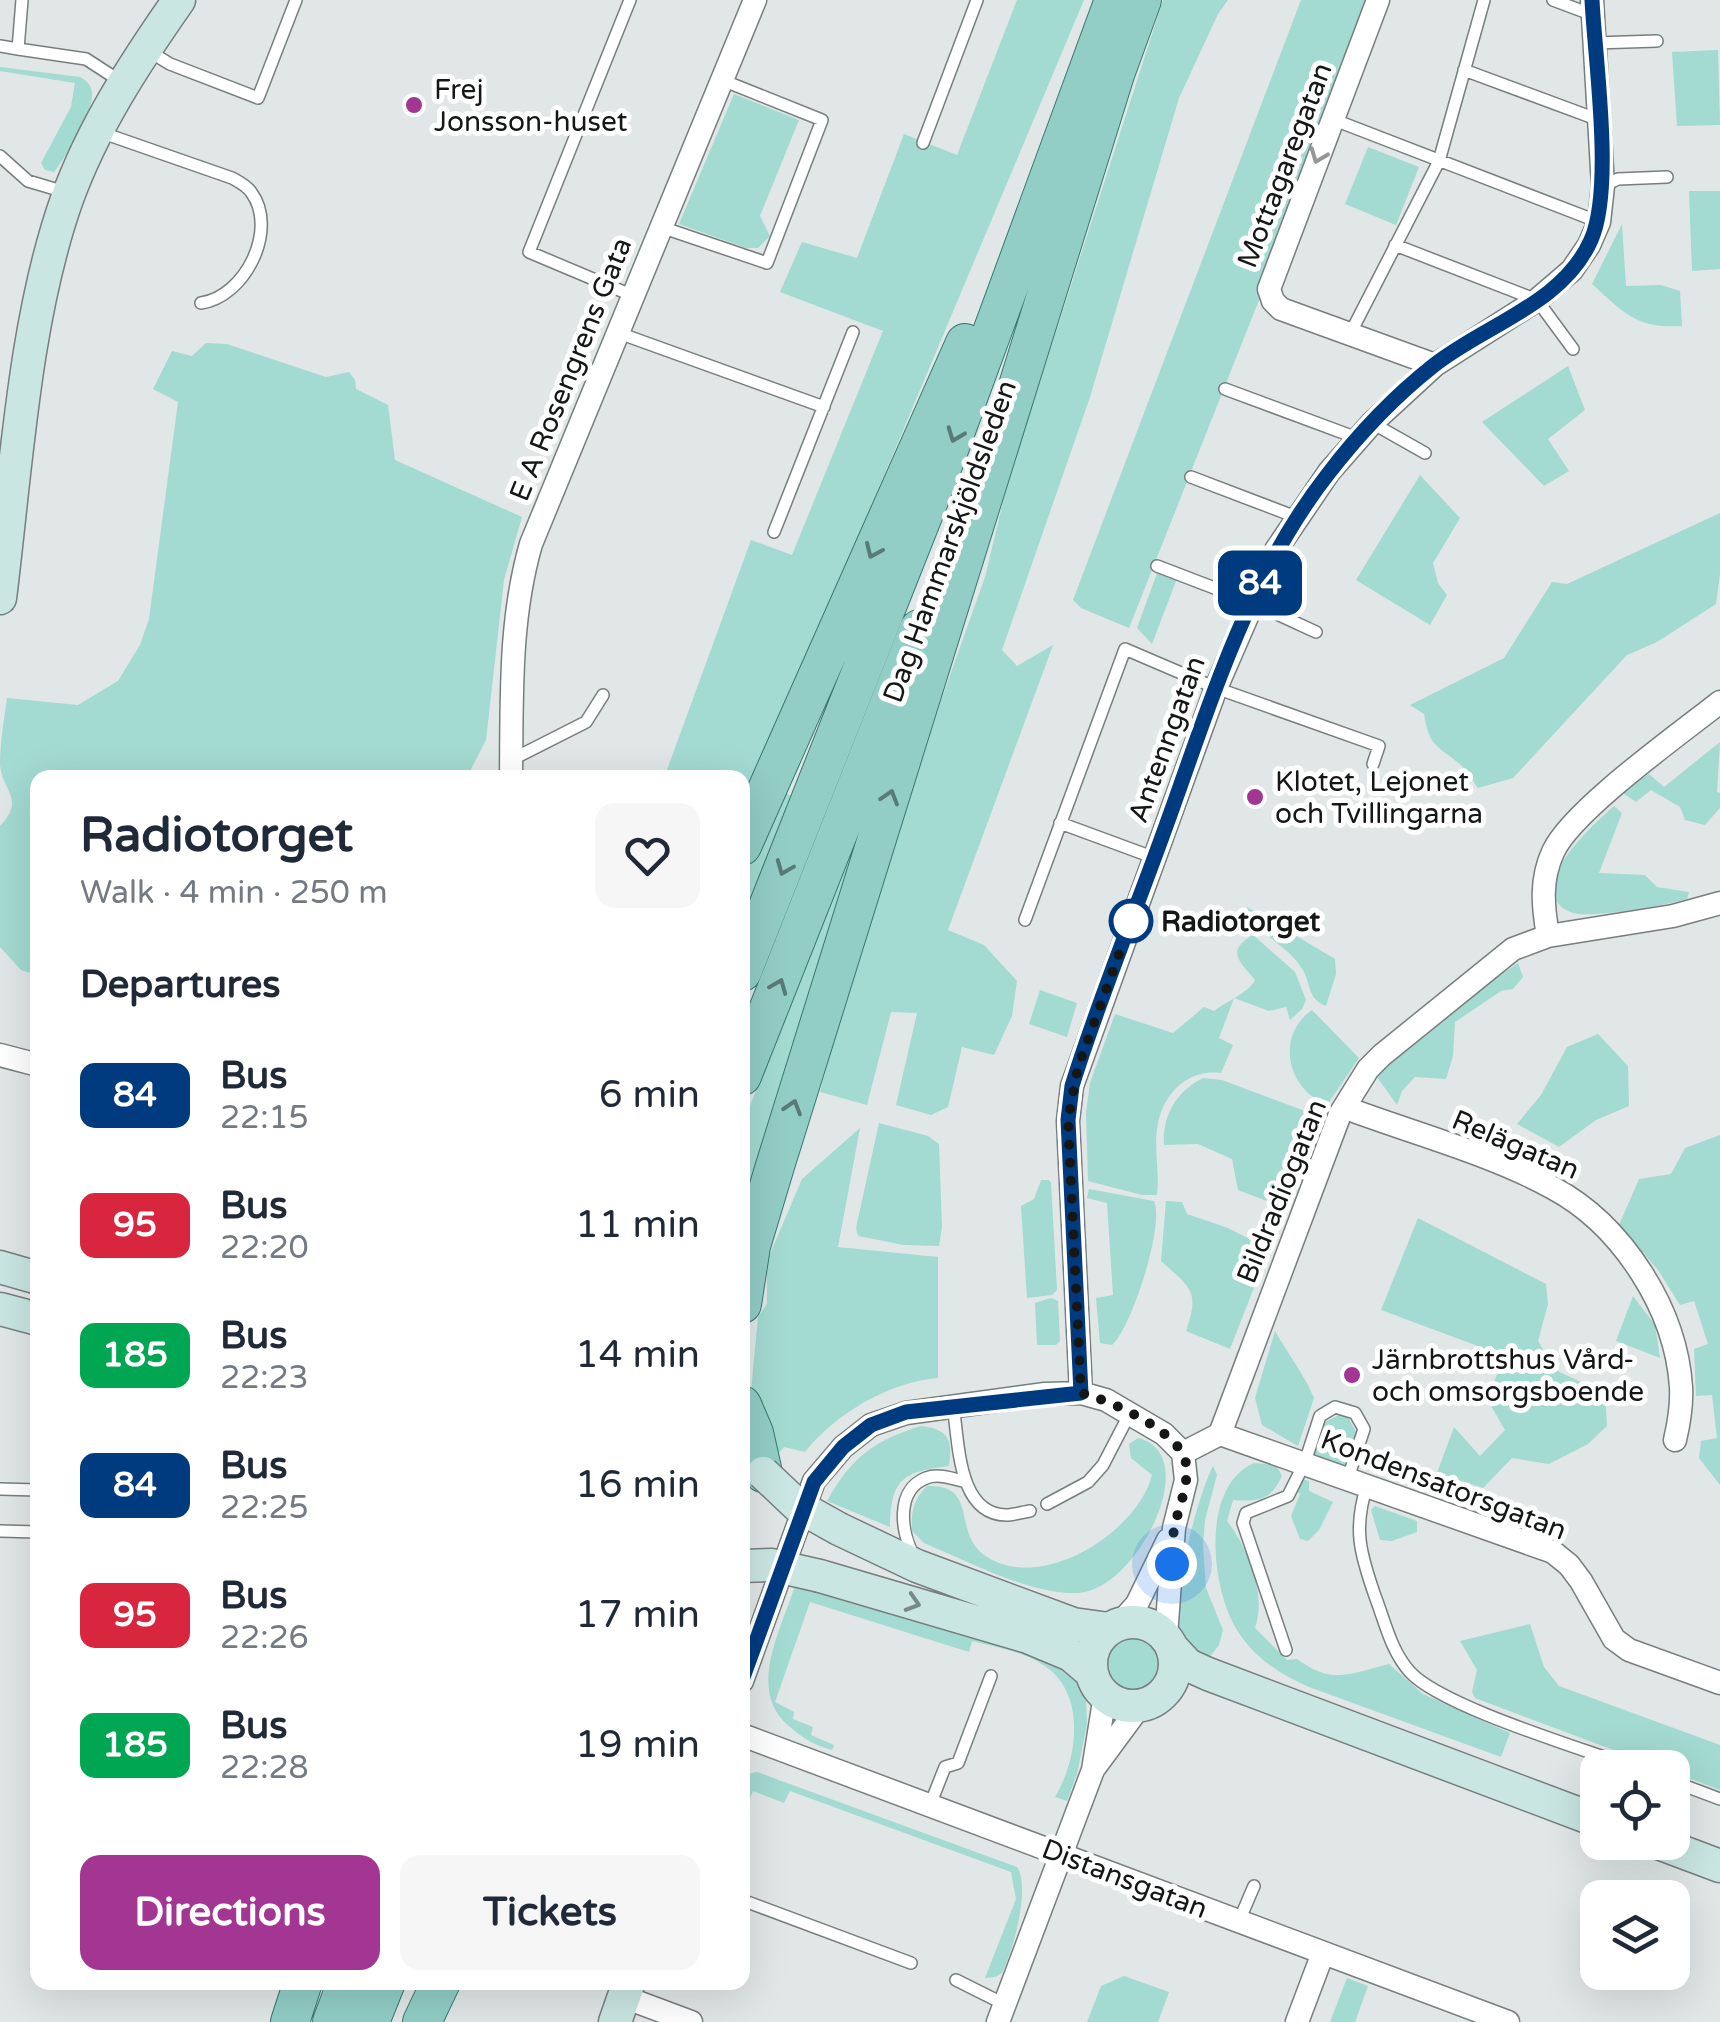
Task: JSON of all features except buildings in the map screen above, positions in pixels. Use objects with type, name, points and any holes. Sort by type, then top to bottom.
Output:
[{"type":"main road","name":"Dag Hammarskjöldsleden","points":[[750,1056],[937,582],[1108,51],[1114,0]]},
{"type":"main road","name":"Dag Hammarskjöldsleden","points":[[750,952],[1108,51],[1142,0]]},
{"type":"main road","points":[[750,829],[1108,51]]},
{"type":"main road","points":[[750,1258],[1108,51]]},
{"type":"main road","points":[[750,1423],[754,1432],[752,1462]]},
{"type":"main road","points":[[290,2022],[300,1990]]},
{"type":"main road","points":[[332,2022],[344,1990]]},
{"type":"main road","points":[[370,2022],[383,1990]]},
{"type":"main road","points":[[422,2022],[437,1990]]},
{"type":"street","points":[[0,598],[38,315],[69,194],[96,131],[144,49],[179,0]]},
{"type":"street","name":"E A Rosengrens Gata","points":[[511,769],[514,626],[518,587],[531,544],[755,0]]},
{"type":"street","name":"Mottagaregatan","points":[[1378,0],[1268,289],[1281,308],[1434,364]]},
{"type":"street","name":"Antenngatan","points":[[1081,1393],[1068,1120],[1072,1086],[1216,688],[1250,602],[1276,550],[1328,472],[1434,364],[1537,300],[1572,270],[1589,246],[1599,222],[1602,186],[1593,8]]},
{"type":"street","points":[[1548,936],[1542,899],[1548,867],[1560,840],[1617,785],[1720,702]]},
{"type":"street","name":"Bildradiogatan","points":[[1220,1434],[1340,1114],[1368,1069],[1513,949],[1548,936],[1673,916],[1720,903]]},
{"type":"street","points":[[0,1055],[30,1063]]},
{"type":"street","name":"Relägatan","points":[[1346,1108],[1512,1169],[1553,1188],[1592,1215],[1643,1274],[1665,1318],[1681,1385],[1676,1440]]},
{"type":"street","points":[[0,1267],[30,1276]]},
{"type":"street","points":[[0,1308],[30,1317]]},
{"type":"street","points":[[750,1658],[814,1482],[843,1447],[871,1425],[906,1412],[953,1406],[1081,1393],[1106,1400],[1164,1434],[1183,1452],[1186,1480],[1174,1528],[1137,1604],[1093,1650],[1098,1684],[1093,1770]]},
{"type":"street","points":[[1183,1452],[1220,1434]]},
{"type":"street","name":"Kondensatorsgatan","points":[[1220,1434],[1553,1552],[1569,1564],[1581,1581],[1614,1639],[1629,1650],[1720,1683]]},
{"type":"street","points":[[752,1462],[798,1506],[917,1566],[1074,1624],[1148,1623],[1188,1664],[1208,1674],[1580,1814]]},
{"type":"street","points":[[1001,2013],[1093,1770],[1175,1673],[1170,1643],[1174,1528]]},
{"type":"street","points":[[750,1566],[772,1566],[820,1576],[1028,1637],[1072,1654],[1117,1703],[1200,1696],[1336,1723]]},
{"type":"street","name":"Distansgatan","points":[[750,1738],[1508,2022]]},
{"type":"street","points":[[1690,1855],[1720,1866]]},
{"type":"street","points":[[1297,2022],[1324,1953]]},
{"type":"street","points":[[623,2001],[691,2022]]},
{"type":"lane","points":[[18,48],[22,0]]},
{"type":"lane","points":[[144,49],[170,64],[258,98],[296,0]]},
{"type":"lane","points":[[630,0],[529,252],[632,296]]},
{"type":"lane","points":[[923,143],[977,0]]},
{"type":"lane","points":[[1350,334],[1439,161],[1484,0]]},
{"type":"lane","points":[[1553,0],[1593,8]]},
{"type":"lane","points":[[1594,43],[1658,40]]},
{"type":"lane","points":[[0,46],[86,59],[124,83]]},
{"type":"lane","points":[[1464,70],[1599,120]]},
{"type":"lane","points":[[661,227],[766,263],[822,120],[722,80]]},
{"type":"lane","points":[[1332,119],[1599,222]]},
{"type":"lane","points":[[96,131],[232,178],[249,188],[258,202],[260,236],[253,258],[233,290],[218,300],[201,302]]},
{"type":"lane","points":[[0,156],[28,181],[69,194]]},
{"type":"lane","points":[[1602,186],[1618,180],[1667,177]]},
{"type":"lane","points":[[1395,245],[1537,300],[1572,349]]},
{"type":"lane","points":[[616,332],[824,407]]},
{"type":"lane","points":[[774,532],[854,332]]},
{"type":"lane","points":[[1226,389],[1424,452]]},
{"type":"lane","points":[[1191,476],[1296,517]]},
{"type":"lane","points":[[1157,566],[1316,632]]},
{"type":"lane","points":[[1024,920],[1125,649],[1216,688],[1379,746],[1373,764]]},
{"type":"lane","points":[[511,769],[586,722],[603,695]]},
{"type":"lane","points":[[1060,823],[1155,858]]},
{"type":"lane","points":[[953,1406],[972,1496],[989,1511],[1005,1515],[1030,1511]]},
{"type":"lane","points":[[1286,1650],[1243,1522],[1246,1512],[1288,1496],[1305,1462],[1320,1416],[1335,1407],[1347,1409],[1361,1419],[1364,1428],[1358,1481],[1362,1503],[1358,1543],[1396,1653],[1411,1674],[1430,1688],[1587,1750]]},
{"type":"lane","points":[[1047,1504],[1088,1482],[1103,1465],[1130,1413]]},
{"type":"lane","points":[[917,1566],[902,1529],[904,1508],[913,1488],[923,1478],[938,1476],[966,1482]]},
{"type":"lane","points":[[0,1490],[30,1490]]},
{"type":"lane","points":[[0,1531],[30,1532]]},
{"type":"lane","points":[[930,1804],[944,1768],[958,1764],[991,1676]]},
{"type":"lane","points":[[1690,1788],[1720,1799]]},
{"type":"lane","points":[[1239,1921],[1254,1886]]},
{"type":"lane","points":[[750,1903],[911,1963]]},
{"type":"lane","points":[[956,1980],[1001,2013]]},
{"type":"green space","points":[[1017,0],[1084,0],[750,794],[750,770],[667,770],[751,540],[792,555],[883,331],[780,292],[802,242],[857,258],[904,134],[957,155]]},
{"type":"green space","points":[[1163,0],[1228,0],[1179,98],[1090,397],[1002,650],[1017,666],[1053,645],[948,930],[984,945],[1017,981],[1012,1016],[994,1055],[962,1047],[948,1107],[931,1115],[896,1105],[917,1013],[891,1012],[867,1105],[820,1092],[838,1022],[985,577],[1008,481]]},
{"type":"green space","points":[[1301,0],[1378,0],[1129,628],[1081,608],[1073,600]]},
{"type":"green space","points":[[1718,50],[1720,125],[1677,126],[1672,52]]},
{"type":"green space","points":[[0,67],[80,77],[91,87],[87,113],[54,172],[45,170],[41,163],[71,107],[75,83],[0,71]]},
{"type":"green space","points":[[734,94],[799,120],[760,216],[770,236],[758,248],[746,248],[679,224]]},
{"type":"green space","points":[[1368,147],[1419,167],[1396,225],[1345,204]]},
{"type":"green space","points":[[1689,191],[1720,191],[1720,269],[1692,271]]},
{"type":"green space","points":[[1622,224],[1626,286],[1661,285],[1680,291],[1682,326],[1642,322],[1592,284]]},
{"type":"green space","points":[[206,343],[227,344],[326,377],[349,372],[356,389],[388,405],[395,460],[522,517],[504,580],[486,740],[471,770],[30,770],[30,973],[21,970],[0,947],[0,826],[8,817],[12,802],[0,765],[7,698],[78,705],[118,681],[140,645],[149,619],[178,402],[153,389],[172,351],[192,356]]},
{"type":"green space","points":[[1568,366],[1585,410],[1548,439],[1569,471],[1544,486],[1482,422]]},
{"type":"green space","points":[[1420,475],[1460,518],[1433,563],[1438,583],[1447,595],[1430,625],[1356,580]]},
{"type":"green space","points":[[1720,513],[1716,604],[1657,642],[1627,655],[1513,778],[1478,788],[1462,766],[1434,742],[1424,714],[1410,705],[1504,658],[1552,582],[1567,584]]},
{"type":"green space","points":[[1157,573],[1176,581],[1152,644],[1137,628]]},
{"type":"green space","points":[[1720,742],[1720,808],[1705,825],[1685,820],[1680,807],[1651,790],[1636,802],[1621,792],[1649,774],[1664,787]]},
{"type":"green space","points":[[778,790],[792,796],[750,903],[750,856]]},
{"type":"green space","points":[[1614,806],[1622,813],[1599,873],[1645,875],[1657,887],[1689,892],[1687,899],[1593,914],[1570,912],[1557,902],[1553,888],[1566,857]]},
{"type":"green space","points":[[857,829],[873,834],[750,1215],[750,1106]]},
{"type":"green space","points":[[1247,907],[1335,959],[1336,974],[1326,1006],[1312,994],[1295,959],[1257,925]]},
{"type":"green space","points":[[1253,935],[1295,972],[1306,1000],[1290,1020],[1286,1007],[1269,1011],[1234,998],[1255,980],[1237,952]]},
{"type":"green space","points":[[1518,963],[1523,977],[1513,989],[1501,991],[1455,1022],[1453,1056],[1446,1079],[1415,1077],[1402,1091],[1397,1105],[1377,1077],[1444,1017]]},
{"type":"green space","points":[[1040,990],[1077,1003],[1067,1037],[1029,1024]]},
{"type":"green space","points":[[1234,999],[1219,1038],[1233,1045],[1221,1073],[1199,1075],[1180,1084],[1161,1112],[1156,1141],[1157,1195],[1088,1181],[1086,1113],[1090,1083],[1115,1014],[1173,1033],[1204,1007],[1214,1011]]},
{"type":"green space","points":[[1312,1010],[1359,1058],[1327,1105],[1303,1087],[1291,1061],[1293,1034]]},
{"type":"green space","points":[[1598,1034],[1628,1066],[1629,1106],[1596,1120],[1559,1147],[1517,1124],[1541,1095],[1567,1047]]},
{"type":"green space","points":[[1203,1078],[1222,1080],[1321,1117],[1285,1208],[1238,1190],[1232,1159],[1198,1144],[1164,1145],[1173,1105]]},
{"type":"green space","points":[[879,1123],[928,1136],[939,1144],[939,1246],[904,1245],[858,1236],[856,1228]]},
{"type":"green space","points":[[860,1128],[838,1247],[938,1257],[938,1378],[882,1393],[847,1413],[805,1452],[784,1447],[774,1459],[751,1391],[758,1317],[767,1304],[767,1261],[802,1179]]},
{"type":"green space","points":[[1720,1135],[1720,1485],[1699,1458],[1701,1441],[1717,1438],[1712,1395],[1696,1396],[1694,1349],[1708,1344],[1694,1301],[1680,1305],[1658,1270],[1619,1225],[1639,1179],[1671,1174],[1685,1148]]},
{"type":"green space","points":[[1041,1180],[1051,1183],[1057,1290],[1052,1295],[1027,1298],[1021,1206],[1034,1199]]},
{"type":"green space","points":[[1089,1189],[1154,1201],[1156,1213],[1144,1276],[1128,1319],[1112,1345],[1100,1343],[1096,1298],[1113,1295],[1107,1203],[1087,1198]]},
{"type":"green space","points":[[1166,1201],[1182,1202],[1187,1214],[1228,1228],[1269,1249],[1230,1349],[1186,1331],[1192,1307],[1190,1291],[1161,1261]]},
{"type":"green space","points":[[1418,1218],[1546,1284],[1548,1304],[1538,1341],[1555,1370],[1605,1393],[1607,1426],[1588,1444],[1549,1464],[1512,1458],[1483,1488],[1437,1473],[1454,1427],[1480,1456],[1505,1430],[1487,1399],[1502,1362],[1494,1352],[1381,1310]]},
{"type":"green space","points":[[1633,1296],[1655,1325],[1660,1358],[1616,1341]]},
{"type":"green space","points":[[1051,1298],[1058,1301],[1060,1341],[1056,1345],[1037,1345],[1035,1303]]},
{"type":"green space","points":[[1275,1331],[1314,1398],[1298,1446],[1262,1425],[1255,1398]]},
{"type":"green space","points":[[1339,1415],[1348,1417],[1356,1432],[1345,1466],[1314,1455],[1325,1422]]},
{"type":"green space","points":[[921,1426],[947,1437],[949,1466],[921,1471],[903,1480],[893,1498],[890,1527],[827,1501],[845,1473],[865,1453]]},
{"type":"green space","points":[[1138,1438],[1157,1449],[1165,1469],[1164,1493],[1141,1547],[1122,1570],[1100,1586],[1078,1593],[1040,1589],[924,1543],[912,1531],[919,1496],[927,1486],[943,1487],[959,1501],[974,1545],[984,1555],[1007,1565],[1032,1567],[1058,1562],[1107,1536],[1143,1496],[1152,1475],[1131,1458],[1129,1444]]},
{"type":"green space","points":[[1254,1463],[1276,1465],[1282,1476],[1263,1498],[1233,1500],[1227,1521],[1242,1544],[1257,1586],[1255,1628],[1287,1660],[1297,1659],[1331,1675],[1389,1664],[1423,1694],[1510,1733],[1501,1757],[1309,1687],[1268,1664],[1251,1649],[1228,1612],[1221,1590],[1216,1540],[1225,1493],[1237,1475]]},
{"type":"green space","points":[[1213,1466],[1217,1475],[1205,1520],[1203,1546],[1206,1588],[1223,1630],[1219,1645],[1206,1662],[1181,1638],[1177,1619],[1187,1549]]},
{"type":"green space","points":[[1300,1478],[1309,1481],[1309,1491],[1333,1502],[1319,1530],[1308,1541],[1300,1539],[1291,1516],[1300,1494],[1295,1490]]},
{"type":"green space","points":[[1375,1506],[1417,1521],[1417,1532],[1392,1541],[1380,1540],[1371,1510]]},
{"type":"green space","points":[[795,1585],[1042,1649],[1077,1676],[1086,1699],[1087,1724],[1067,1801],[1055,1797],[1073,1744],[1072,1706],[1066,1689],[1040,1663],[998,1647],[972,1641],[969,1652],[810,1602],[775,1702],[794,1712],[793,1719],[813,1727],[811,1735],[834,1745],[832,1750],[795,1731],[777,1712],[768,1678]]},
{"type":"green space","points":[[1530,1624],[1544,1667],[1559,1686],[1720,1745],[1720,1790],[1690,1779],[1690,1750],[1614,1750],[1475,1698],[1472,1692],[1477,1670],[1460,1641]]},
{"type":"green space","points":[[1133,1637],[1153,1645],[1161,1665],[1153,1685],[1133,1693],[1113,1685],[1105,1665],[1113,1645]]},
{"type":"green space","points":[[757,1772],[1017,1867],[1021,1876],[1021,1904],[1002,1973],[985,1978],[1016,1899],[1011,1872],[790,1791],[784,1803],[753,1791],[750,1798],[750,1774]]},
{"type":"green space","points":[[1124,1976],[1169,1992],[1158,2022],[1087,2022],[1101,1986]]},
{"type":"green space","points":[[1347,1978],[1368,1986],[1355,2022],[1330,2022]]},
{"type":"bus line","name":"84","points":[[750,1657],[814,1482],[843,1447],[871,1425],[906,1412],[1081,1393],[1068,1120],[1072,1086],[1100,1004],[1250,602],[1296,517],[1328,472],[1372,423],[1434,364],[1537,300],[1572,270],[1589,246],[1599,222],[1602,186],[1592,0]]},
{"type":"place","name":"Frej Jonsson-huset","points":[[414,105]]},
{"type":"place","name":"Klotet, Lejonet och Tvillingarna","points":[[1255,797]]},
{"type":"place","name":"Radiotorget","points":[[1131,921]]},
{"type":"place","name":"Järnbrottshus Vård- och omsorgsboende","points":[[1352,1375]]},
{"type":"route","points":[[1131,921],[1078,1067],[1068,1120],[1081,1393],[1130,1413],[1164,1434],[1183,1452],[1186,1480],[1174,1528],[1172,1564]]}]
